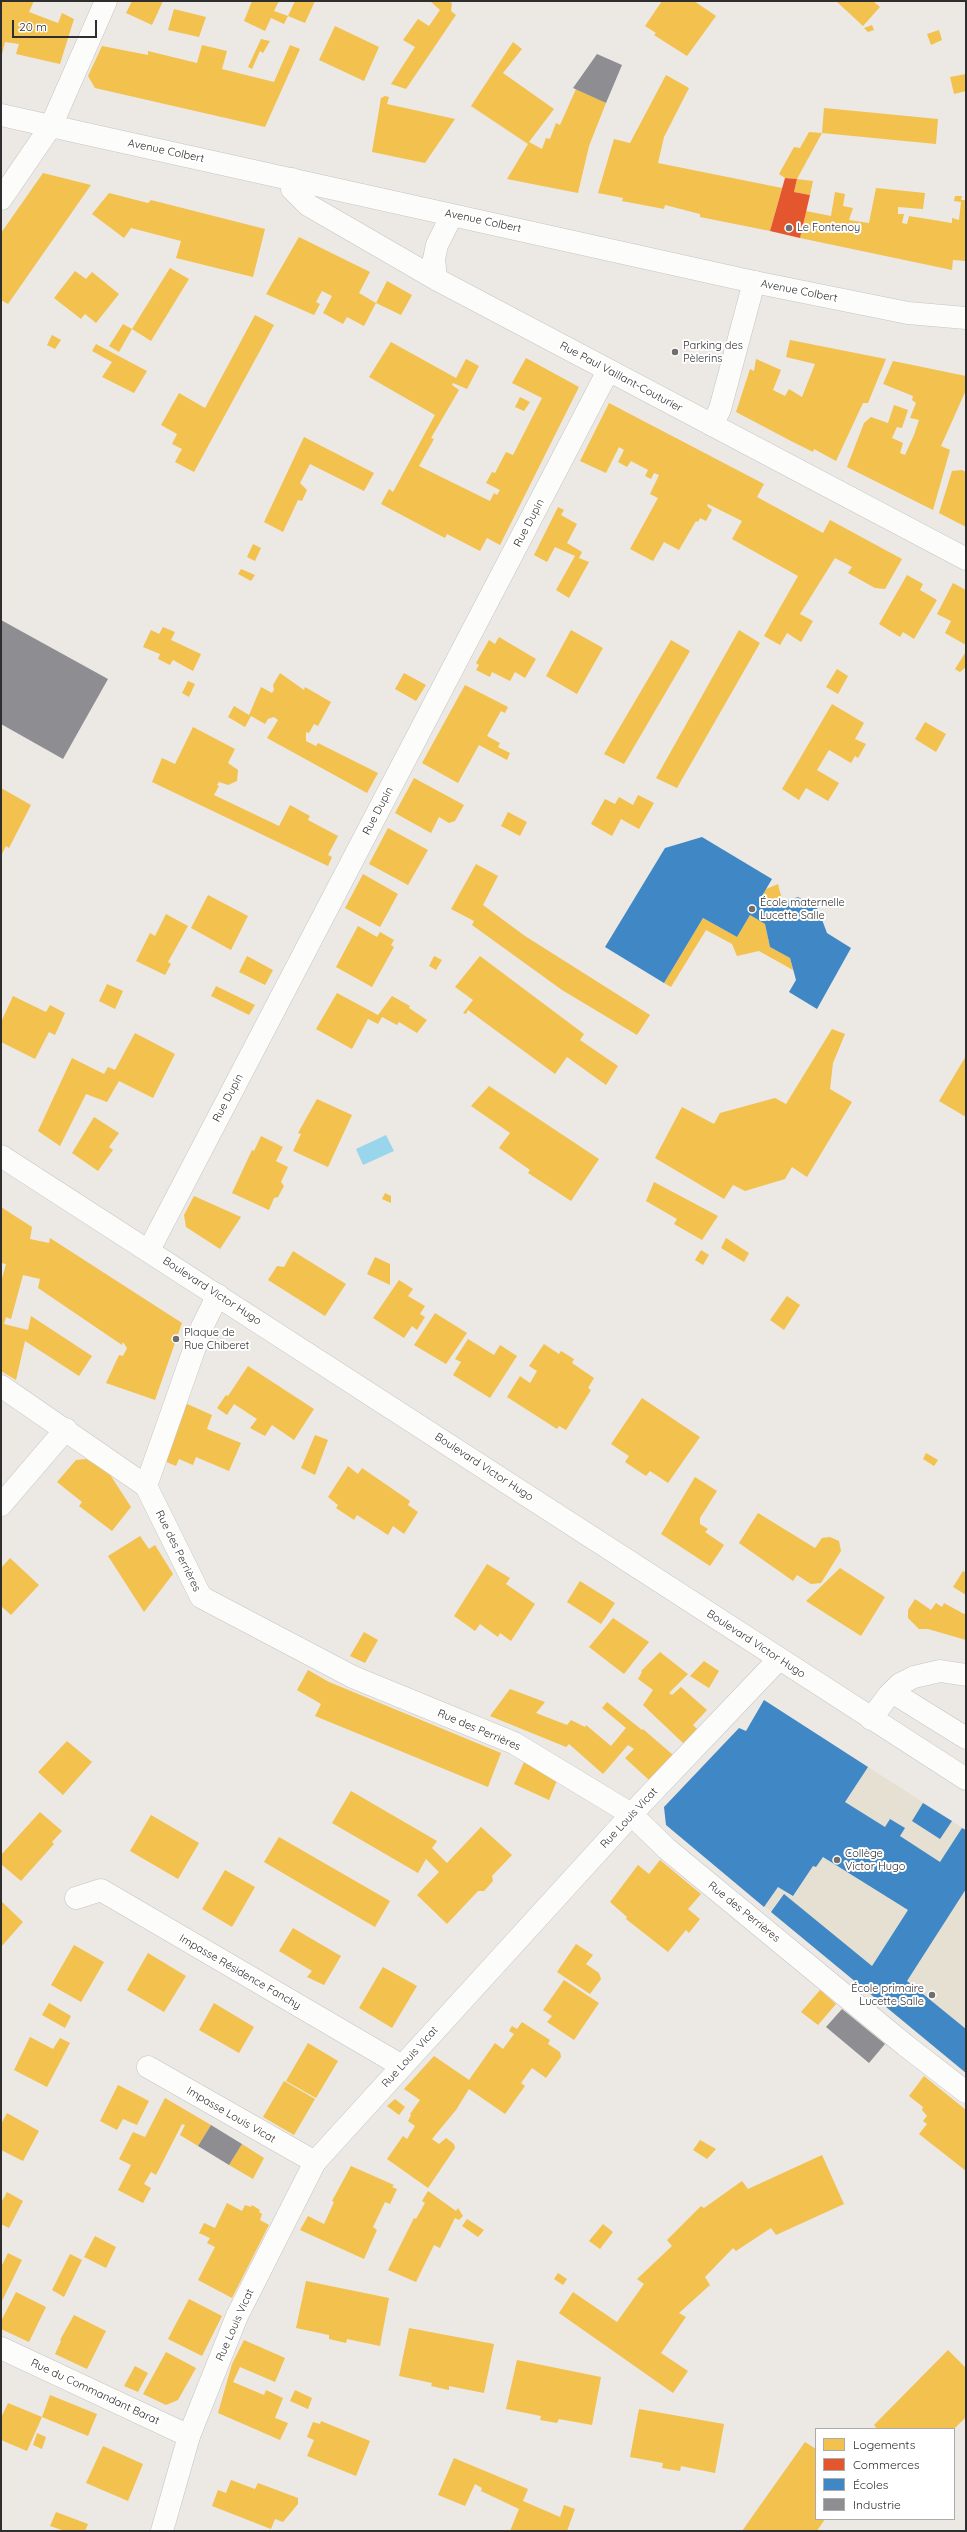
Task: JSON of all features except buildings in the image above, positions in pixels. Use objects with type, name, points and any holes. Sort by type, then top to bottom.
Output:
[{"type":"street","points":[[1,198],[51,126],[106,1]]},
{"type":"street","name":"Avenue Colbert","points":[[1,115],[754,282],[908,313],[966,318]]},
{"type":"street","name":"Rue Paul Vaillant-Couturier","points":[[292,179],[292,189],[308,205],[436,279],[966,559]]},
{"type":"street","points":[[436,279],[434,259],[437,245],[452,215]]},
{"type":"street","points":[[712,425],[720,409],[754,282]]},
{"type":"street","name":"Rue Dupin","points":[[149,1250],[608,371]]},
{"type":"street","name":"Boulevard Victor Hugo","points":[[1,1156],[149,1250],[871,1719],[966,1779]]},
{"type":"street","points":[[146,1486],[202,1327],[218,1295]]},
{"type":"street","name":"Rue des Perrières","points":[[1,1386],[66,1429],[146,1486],[201,1597],[353,1677],[514,1744],[631,1814],[667,1849],[905,2045],[966,2092]]},
{"type":"street","points":[[1,1505],[66,1429]]},
{"type":"street","name":"Rue Louis Vicat","points":[[162,2531],[189,2436],[237,2316],[315,2162],[631,1814],[779,1659]]},
{"type":"street","points":[[871,1719],[892,1692],[914,1677],[928,1672],[956,1672],[966,1675]]},
{"type":"street","points":[[892,1692],[966,1738]]},
{"type":"street","name":"Impasse Résidence Fanchy","points":[[76,1898],[101,1890],[402,2066]]},
{"type":"street","name":"Impasse Louis Vicat","points":[[148,2067],[315,2162]]},
{"type":"street","name":"Rue du Commandant Barat","points":[[1,2348],[189,2436]]},
{"type":"shaded area","name":"Collège Victor Hugo","points":[[764,1700],[966,1830],[966,2073],[666,1825],[664,1807],[739,1728],[746,1731]]},
{"type":"water","points":[[386,1135],[394,1151],[363,1165],[356,1149]]},
{"type":"place","name":"Le Fontenoy","points":[[789,228]]},
{"type":"place","name":"Parking des Pèlerins","points":[[675,352]]},
{"type":"place","name":"École maternelle Lucette Salle","points":[[752,909]]},
{"type":"place","name":"Plaque de Rue Chiberet","points":[[176,1339]]},
{"type":"place","name":"Collège Victor Hugo","points":[[837,1860]]},
{"type":"place","name":"École primaire Lucette Salle","points":[[932,1995]]}]
